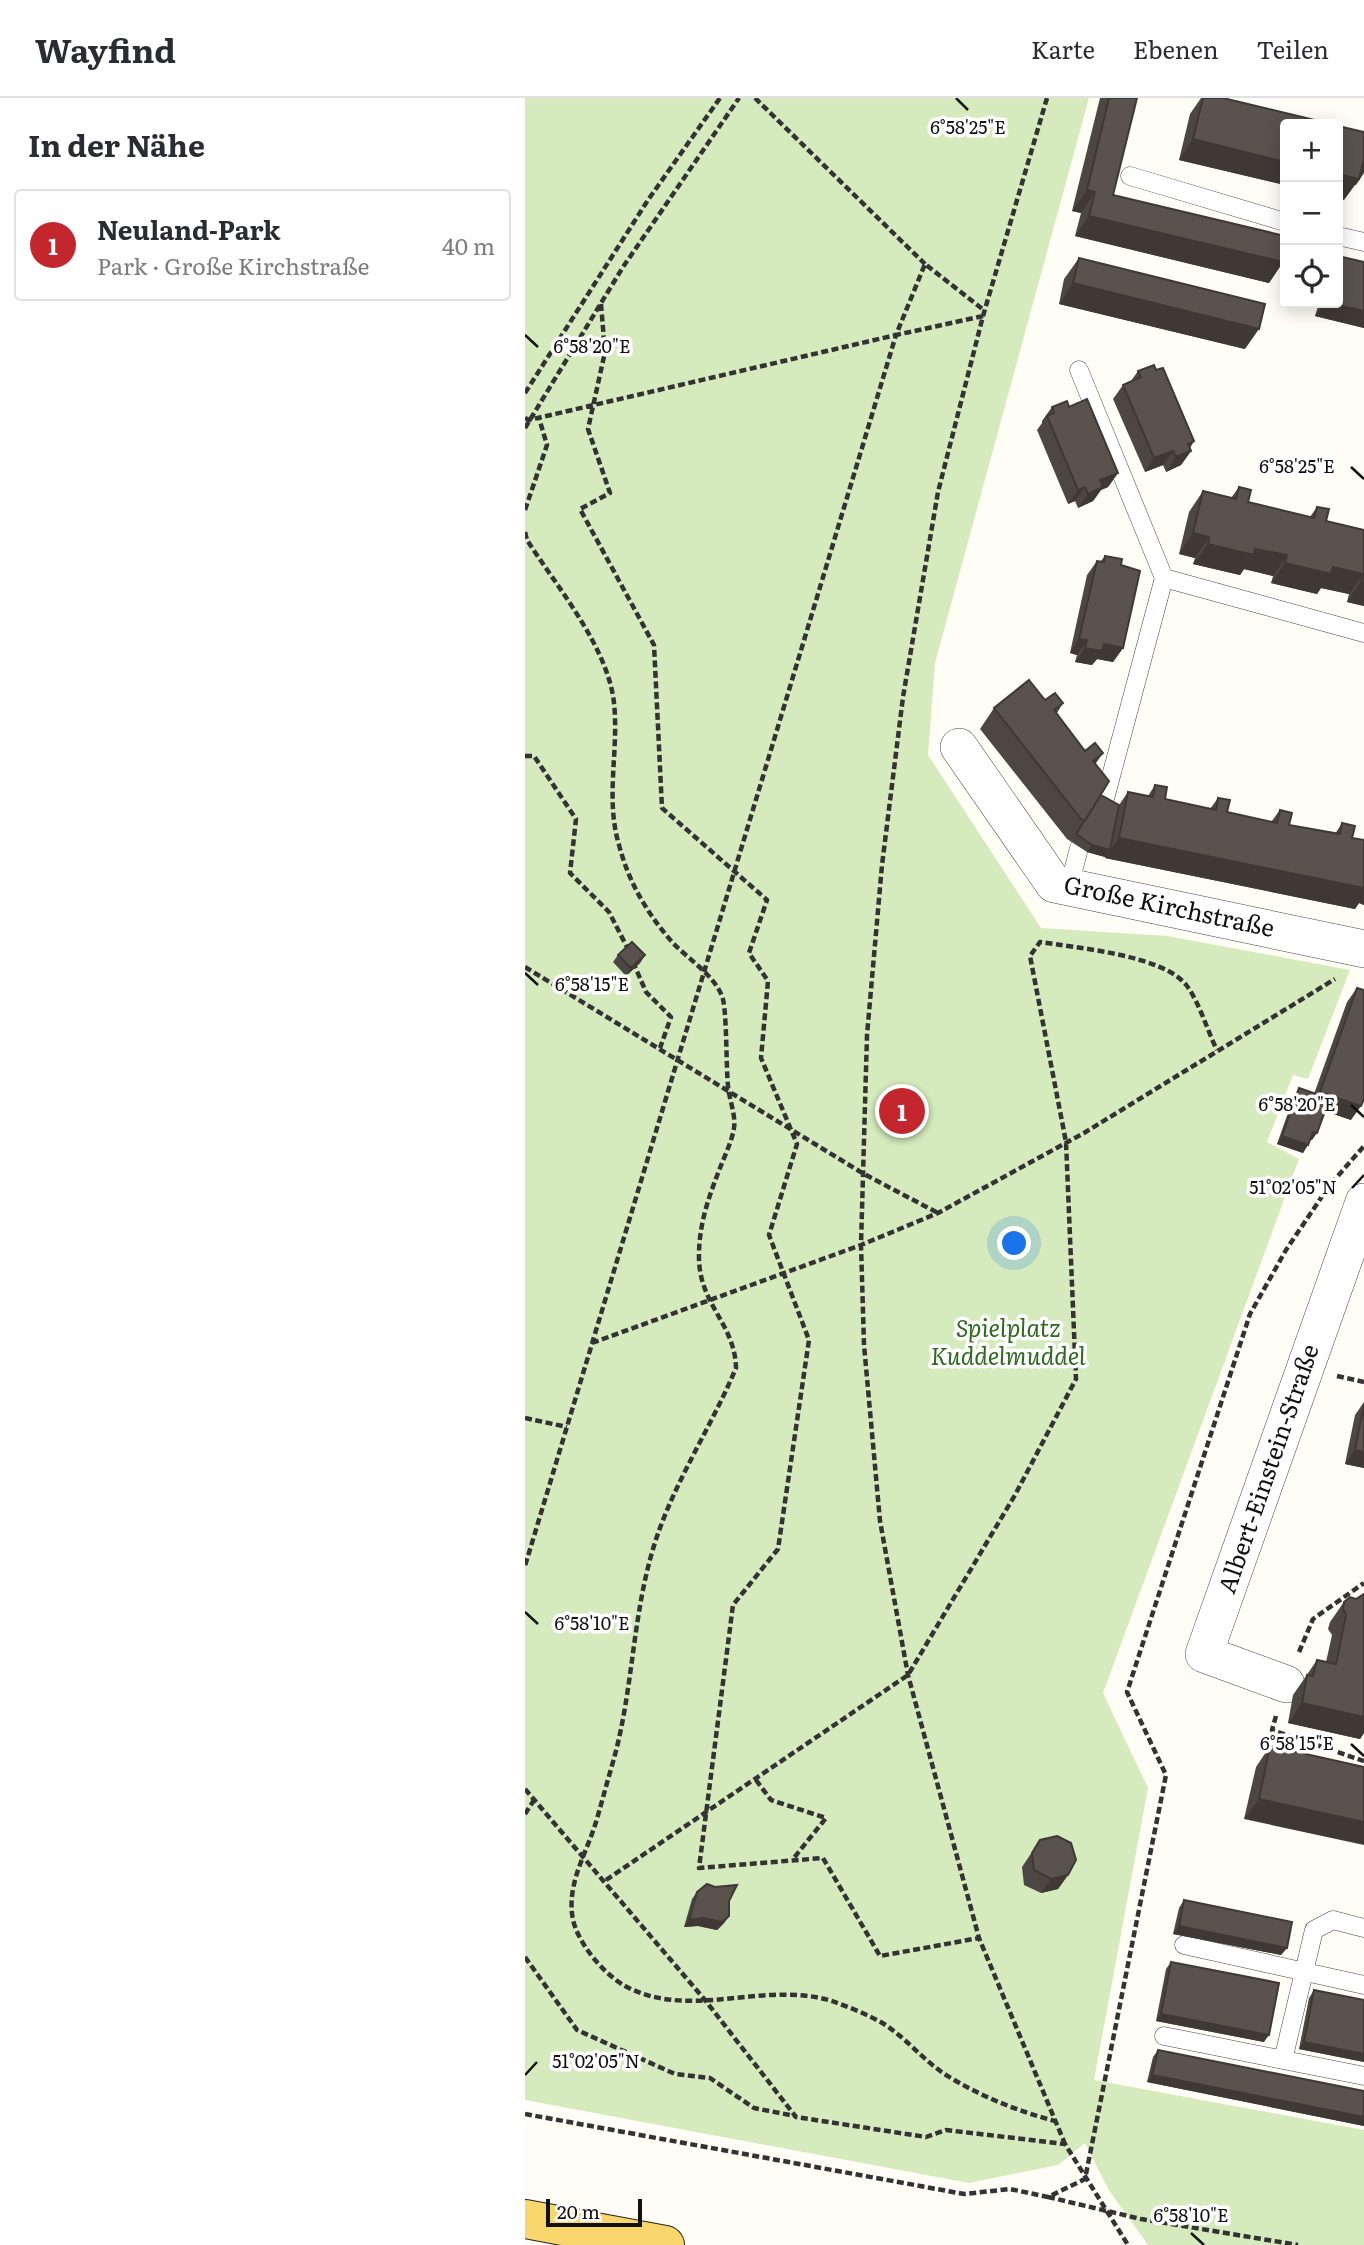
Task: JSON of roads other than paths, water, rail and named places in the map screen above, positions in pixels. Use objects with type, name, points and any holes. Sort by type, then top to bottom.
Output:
[{"type":"main road","points":[[525,2219],[665,2245]]},
{"type":"street","name":"Große Kirchstraße","points":[[959,747],[1054,884],[1364,949]]},
{"type":"street","name":"Albert-Einstein-Straße","points":[[1286,1684],[1204,1654],[1364,1202]]},
{"type":"lane","points":[[1130,177],[1280,221]]},
{"type":"lane","points":[[1343,237],[1364,242]]},
{"type":"lane","points":[[1079,370],[1164,578],[1103,806]]},
{"type":"lane","points":[[1164,578],[1364,633]]},
{"type":"lane","points":[[1069,887],[1079,848]]},
{"type":"lane","points":[[1283,2060],[1314,1930],[1333,1920],[1364,1927]]},
{"type":"lane","points":[[1184,1945],[1364,1985]]},
{"type":"lane","points":[[1164,2036],[1364,2076]]},
{"type":"place","name":"Neuland-Park","points":[[902,1111]]},
{"type":"park label","name":"Spielplatz Kuddelmuddel","points":[[1008,1343]]}]
